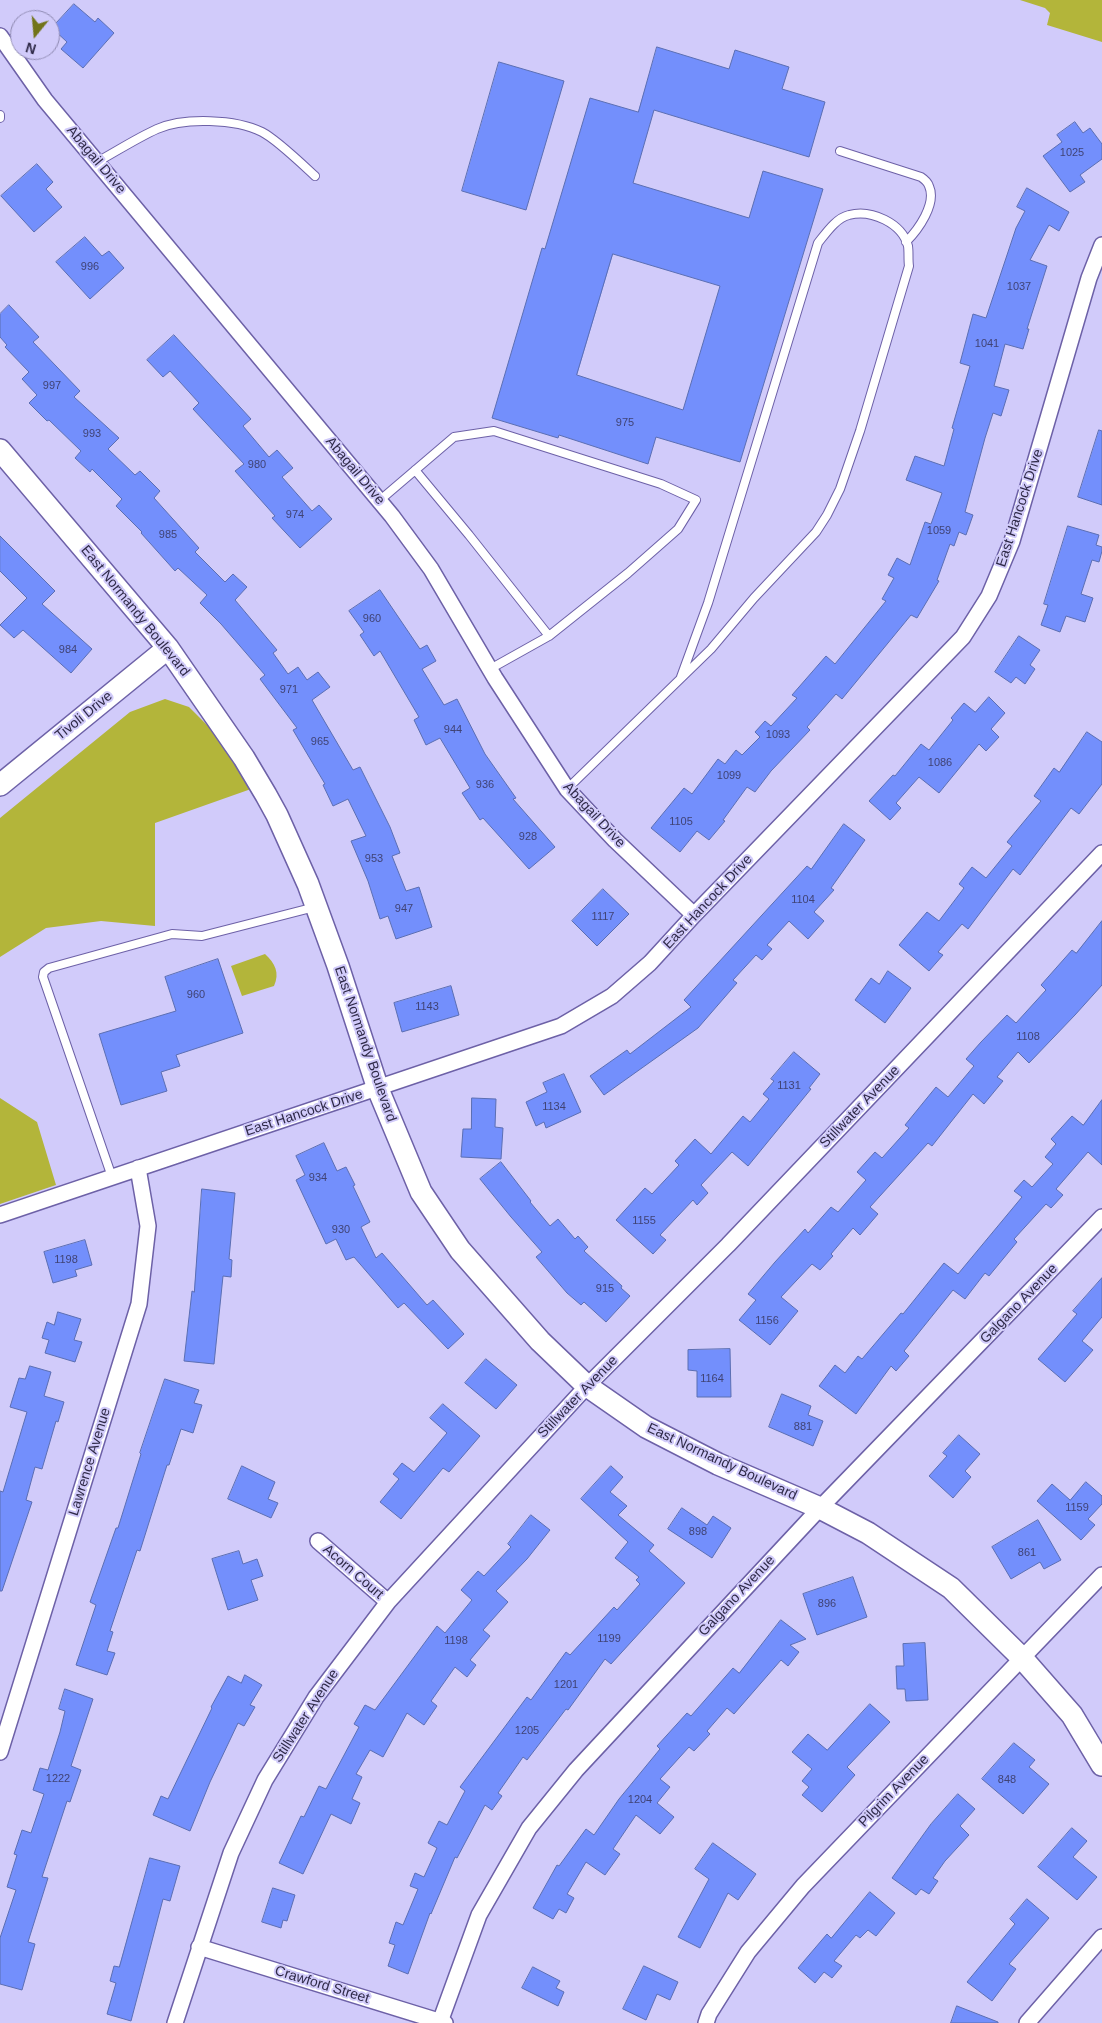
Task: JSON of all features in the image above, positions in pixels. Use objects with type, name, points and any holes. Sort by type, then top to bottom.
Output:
[{"type":"street","name":"Abagail Drive","points":[[0,36],[45,100],[379,501],[431,570],[490,669],[567,789],[615,840],[694,915]]},
{"type":"street","name":"East Hancock Drive","points":[[0,1215],[561,1026],[612,996],[650,963],[694,915],[963,637],[989,596],[1012,541],[1088,278],[1102,245]]},
{"type":"street","name":"East Normandy Boulevard","points":[[0,450],[168,648],[244,758],[270,802],[308,884],[378,1089],[421,1192],[460,1250],[540,1341],[587,1386],[646,1427],[718,1464],[820,1508],[868,1533],[951,1588],[1022,1658],[1072,1715],[1102,1765]]},
{"type":"street","name":"Tivoli Drive","points":[[0,785],[168,648]]},
{"type":"street","name":"Stillwater Avenue","points":[[175,2023],[231,1853],[265,1780],[316,1697],[388,1602],[587,1386],[728,1245],[1102,853]]},
{"type":"street","name":"Lawrence Avenue","points":[[0,1752],[139,1304],[148,1226],[138,1168]]},
{"type":"street","name":"Galgano Avenue","points":[[442,2022],[479,1915],[529,1828],[576,1770],[820,1508],[1102,1217]]},
{"type":"street","name":"Acorn Court","points":[[318,1541],[388,1602]]},
{"type":"street","name":"Pilgrim Avenue","points":[[706,2023],[709,2014],[748,1952],[803,1886],[1102,1575]]},
{"type":"street","points":[[1027,2023],[1102,1937]]},
{"type":"street","name":"Crawford Street","points":[[199,1947],[442,2022]]},
{"type":"lane","points":[[97,162],[159,128],[181,123],[211,121],[241,124],[263,132],[315,176]]},
{"type":"lane","points":[[840,151],[922,177],[929,185],[931,198],[924,219],[918,230],[906,242]]},
{"type":"lane","points":[[567,789],[711,649],[754,598],[816,532],[827,515],[840,489],[860,431],[908,266],[908,247],[900,230],[874,215],[848,215],[833,224],[818,243],[708,603],[681,677]]},
{"type":"lane","points":[[379,501],[454,437],[494,431],[661,484],[696,500],[678,530],[549,636],[490,669]]},
{"type":"lane","points":[[415,470],[549,636]]},
{"type":"lane","points":[[112,1177],[42,977],[44,972],[49,968],[172,934],[202,936],[316,907]]},
{"type":"shaded area","points":[[1020,0],[1102,0],[1102,42],[1047,25],[1050,13],[1045,8]]},
{"type":"shaded area","points":[[165,699],[189,707],[214,732],[251,789],[155,823],[155,926],[101,921],[46,928],[0,957],[0,818],[130,712]]},
{"type":"shaded area","points":[[265,954],[276,968],[277,977],[274,986],[242,996],[231,966]]},
{"type":"shaded area","points":[[0,1098],[37,1122],[56,1185],[0,1204]]},
{"type":"building","points":[[74,4],[95,22],[98,18],[114,33],[83,68],[61,49],[67,42],[60,35],[60,19]]},
{"type":"building","points":[[657,47],[729,69],[735,50],[789,67],[782,89],[825,102],[809,157],[654,110],[633,183],[749,218],[763,171],[823,189],[740,462],[656,437],[648,464],[559,435],[558,438],[492,418],[542,248],[545,249],[590,98],[638,112]],"holes":[[[613,254],[720,286],[683,410],[577,375]]]},
{"type":"building","points":[[499,62],[564,81],[526,210],[462,191]]},
{"type":"building","points":[[1075,122],[1083,133],[1090,128],[1102,144],[1102,159],[1080,175],[1085,182],[1070,192],[1043,156],[1062,142],[1057,135]]},
{"type":"building","points":[[37,164],[53,182],[46,189],[62,207],[34,232],[1,196]]},
{"type":"building","points":[[1027,188],[1069,212],[1059,231],[1049,225],[1030,260],[1047,266],[1027,329],[1029,329],[1023,349],[1005,344],[994,386],[1009,390],[1001,416],[993,413],[985,438],[965,512],[973,515],[966,535],[959,532],[954,546],[950,544],[937,580],[939,581],[917,618],[911,615],[842,699],[836,694],[807,727],[810,730],[771,771],[755,792],[747,787],[723,820],[725,821],[709,840],[697,831],[680,852],[651,828],[684,788],[692,794],[718,759],[725,764],[736,750],[742,755],[760,737],[755,732],[765,721],[771,726],[797,698],[792,695],[826,656],[835,664],[886,601],[882,599],[894,578],[888,575],[897,558],[910,565],[925,522],[931,524],[942,493],[906,480],[915,456],[944,466],[954,429],[952,428],[970,366],[960,363],[973,314],[986,318],[1016,228],[1025,211],[1017,207]]},
{"type":"building","points":[[85,237],[102,256],[109,251],[124,268],[90,299],[56,262]]},
{"type":"building","points":[[9,305],[39,337],[33,342],[80,391],[74,397],[119,438],[108,449],[135,475],[140,471],[160,491],[154,498],[199,548],[195,552],[225,582],[233,574],[247,587],[235,600],[277,650],[273,653],[288,674],[298,667],[307,680],[318,672],[330,687],[312,700],[353,770],[360,767],[390,827],[400,853],[392,856],[406,891],[419,887],[432,927],[396,939],[388,916],[380,919],[368,881],[351,841],[366,836],[348,799],[333,806],[323,785],[325,784],[293,730],[297,728],[260,679],[265,675],[221,624],[200,603],[207,595],[178,568],[175,571],[142,532],[116,506],[122,499],[92,469],[90,472],[75,458],[81,451],[29,403],[37,395],[22,379],[29,372],[5,347],[7,345],[0,337],[0,314]]},
{"type":"building","points":[[174,335],[251,419],[243,426],[269,457],[277,450],[293,468],[282,477],[312,511],[319,505],[332,519],[300,548],[272,518],[275,516],[235,471],[244,464],[193,409],[199,403],[170,371],[163,377],[147,360]]},
{"type":"building","points":[[1099,430],[1102,431],[1102,505],[1078,497]]},
{"type":"building","points":[[1068,526],[1099,535],[1096,545],[1102,547],[1102,551],[1099,562],[1092,560],[1081,594],[1093,598],[1085,622],[1066,616],[1060,632],[1041,625],[1048,605],[1044,604]]},
{"type":"building","points":[[0,536],[55,591],[42,604],[92,649],[71,673],[23,630],[14,638],[0,625],[27,598],[0,571]]},
{"type":"building","points":[[380,590],[420,649],[427,645],[436,661],[422,669],[444,705],[457,699],[485,754],[516,798],[513,799],[555,847],[529,869],[483,818],[480,820],[462,793],[470,788],[440,738],[426,745],[414,720],[419,717],[380,651],[374,656],[360,635],[364,632],[349,611]]},
{"type":"building","points":[[1019,636],[1040,650],[1030,665],[1035,669],[1025,684],[1016,677],[1011,683],[995,672]]},
{"type":"building","points":[[989,697],[1005,713],[991,729],[999,737],[986,751],[979,744],[939,793],[919,777],[896,803],[901,808],[890,820],[869,801],[893,775],[895,776],[921,744],[929,750],[964,703],[975,712]]},
{"type":"building","points":[[1087,732],[1102,742],[1102,784],[1079,814],[1071,808],[1020,875],[1013,869],[968,929],[962,924],[938,952],[943,955],[929,971],[899,945],[927,912],[939,921],[964,888],[959,884],[972,867],[986,878],[1012,846],[1007,842],[1041,801],[1034,796],[1054,768],[1059,772]]},
{"type":"building","points":[[844,824],[865,840],[831,888],[834,890],[814,912],[824,921],[808,939],[789,921],[767,945],[772,949],[762,960],[756,955],[733,980],[737,983],[698,1028],[604,1095],[590,1076],[627,1050],[630,1054],[691,1007],[684,1000],[807,866],[811,869]]},
{"type":"building","points":[[603,889],[629,914],[597,946],[572,921]]},
{"type":"building","points":[[1102,921],[1102,985],[1075,1015],[1029,1063],[1018,1052],[997,1077],[1003,1081],[984,1104],[973,1094],[932,1146],[928,1143],[870,1207],[878,1214],[860,1235],[853,1228],[831,1254],[833,1256],[820,1270],[812,1264],[781,1297],[798,1311],[770,1345],[739,1320],[756,1300],[748,1294],[775,1262],[805,1229],[808,1233],[831,1207],[838,1212],[866,1180],[857,1172],[875,1152],[882,1158],[909,1128],[905,1125],[936,1087],[948,1097],[974,1066],[966,1059],[1007,1015],[1016,1023],[1046,990],[1041,985],[1072,950],[1076,953]]},
{"type":"building","points":[[218,959],[243,1033],[176,1055],[180,1066],[161,1072],[167,1091],[121,1105],[99,1034],[176,1011],[165,977]]},
{"type":"building","points":[[888,971],[911,988],[885,1023],[855,1000],[871,978],[879,984]]},
{"type":"building","points":[[451,986],[459,1015],[402,1032],[394,1003]]},
{"type":"building","points":[[794,1052],[820,1074],[809,1088],[811,1089],[748,1166],[732,1152],[701,1185],[708,1193],[697,1205],[693,1200],[660,1235],[666,1240],[653,1254],[616,1220],[645,1188],[652,1194],[679,1165],[675,1161],[695,1139],[711,1154],[743,1116],[750,1122],[769,1099],[763,1094],[774,1081],[771,1079]]},
{"type":"building","points":[[564,1074],[581,1112],[546,1128],[544,1122],[536,1126],[526,1102],[547,1092],[543,1083]]},
{"type":"building","points":[[472,1098],[496,1099],[495,1127],[503,1128],[501,1159],[461,1157],[463,1129],[471,1129]]},
{"type":"building","points":[[1102,1100],[1102,1165],[1088,1152],[1056,1189],[1063,1195],[1051,1208],[1046,1204],[1014,1239],[1017,1242],[989,1276],[985,1273],[965,1299],[953,1290],[904,1351],[909,1356],[896,1371],[891,1366],[856,1414],[819,1386],[835,1365],[845,1373],[858,1356],[862,1359],[901,1313],[903,1314],[944,1263],[958,1274],[1022,1197],[1014,1191],[1024,1180],[1032,1187],[1053,1164],[1045,1157],[1056,1144],[1051,1139],[1072,1116],[1083,1125]]},
{"type":"building","points":[[324,1143],[337,1171],[346,1167],[355,1185],[353,1186],[370,1222],[361,1227],[376,1258],[382,1253],[427,1305],[433,1300],[464,1334],[448,1349],[404,1303],[398,1308],[354,1257],[346,1260],[336,1239],[326,1244],[296,1180],[305,1175],[296,1156]]},
{"type":"building","points":[[501,1162],[550,1226],[558,1219],[575,1239],[578,1236],[588,1247],[584,1251],[622,1286],[621,1288],[630,1296],[606,1322],[584,1302],[581,1305],[567,1293],[536,1257],[542,1252],[480,1179]]},
{"type":"building","points":[[202,1189],[235,1193],[229,1259],[232,1260],[231,1277],[223,1276],[214,1364],[184,1361],[192,1291],[194,1292]]},
{"type":"building","points":[[85,1240],[92,1265],[75,1270],[77,1276],[53,1283],[44,1252]]},
{"type":"building","points":[[1102,1278],[1102,1317],[1082,1341],[1093,1350],[1065,1382],[1038,1359],[1077,1314],[1073,1311]]},
{"type":"building","points":[[58,1312],[81,1319],[74,1340],[82,1342],[75,1362],[45,1353],[49,1340],[42,1338],[47,1322],[54,1325]]},
{"type":"building","points":[[730,1349],[731,1397],[697,1397],[697,1371],[688,1370],[688,1350]]},
{"type":"building","points":[[486,1359],[517,1385],[496,1409],[465,1383]]},
{"type":"building","points":[[30,1366],[51,1372],[44,1396],[64,1402],[58,1422],[56,1421],[42,1469],[35,1467],[26,1500],[32,1502],[2,1591],[0,1591],[0,1491],[3,1492],[27,1412],[10,1407],[19,1378],[25,1379]]},
{"type":"building","points":[[165,1379],[199,1390],[194,1403],[202,1405],[193,1433],[181,1429],[169,1465],[167,1465],[140,1551],[137,1550],[110,1631],[113,1632],[107,1651],[115,1653],[107,1675],[76,1665],[96,1605],[90,1602],[116,1528],[118,1528],[140,1453]]},
{"type":"building","points":[[782,1394],[811,1406],[808,1415],[823,1421],[813,1446],[769,1427]]},
{"type":"building","points":[[443,1404],[480,1436],[449,1472],[443,1468],[401,1519],[380,1502],[399,1479],[393,1474],[402,1463],[414,1472],[447,1433],[430,1418]]},
{"type":"building","points":[[959,1435],[980,1454],[965,1471],[971,1477],[953,1498],[929,1476],[947,1456],[943,1453]]},
{"type":"building","points":[[242,1466],[275,1482],[268,1499],[278,1503],[271,1518],[228,1499]]},
{"type":"building","points":[[611,1466],[623,1477],[610,1492],[627,1506],[618,1515],[654,1545],[649,1551],[685,1583],[611,1664],[605,1659],[568,1710],[566,1709],[527,1760],[523,1757],[498,1793],[502,1796],[492,1810],[485,1805],[457,1858],[455,1857],[430,1913],[408,1974],[388,1966],[395,1945],[389,1943],[396,1922],[403,1925],[418,1889],[410,1886],[415,1873],[424,1877],[437,1848],[428,1843],[439,1821],[447,1825],[465,1791],[460,1787],[527,1697],[531,1700],[566,1652],[570,1655],[614,1607],[617,1610],[640,1584],[636,1580],[639,1577],[615,1558],[628,1542],[581,1499]]},
{"type":"building","points":[[1086,1482],[1102,1496],[1102,1504],[1088,1519],[1095,1525],[1081,1540],[1037,1501],[1052,1484],[1070,1500]]},
{"type":"building","points":[[682,1508],[707,1525],[713,1516],[731,1528],[712,1558],[668,1529]]},
{"type":"building","points":[[531,1515],[550,1530],[527,1559],[496,1591],[508,1602],[483,1630],[490,1636],[470,1660],[476,1665],[467,1677],[455,1667],[431,1701],[437,1706],[424,1725],[407,1713],[383,1757],[370,1750],[356,1774],[362,1777],[352,1799],[360,1803],[351,1824],[331,1814],[303,1874],[279,1863],[301,1816],[304,1817],[319,1786],[326,1789],[359,1727],[354,1724],[365,1705],[375,1710],[437,1626],[445,1633],[472,1600],[461,1590],[478,1571],[484,1576],[511,1547],[508,1544]]},
{"type":"building","points":[[1038,1520],[1061,1560],[1044,1569],[1040,1562],[1011,1579],[992,1547]]},
{"type":"building","points":[[239,1551],[243,1564],[257,1559],[263,1576],[251,1580],[258,1600],[228,1610],[212,1559]]},
{"type":"building","points":[[853,1577],[867,1617],[817,1635],[803,1594]]},
{"type":"building","points":[[781,1620],[806,1639],[790,1645],[799,1652],[788,1666],[781,1660],[734,1714],[727,1708],[707,1731],[710,1734],[694,1751],[689,1747],[660,1779],[670,1787],[657,1803],[674,1817],[660,1834],[636,1815],[613,1849],[620,1854],[605,1875],[586,1862],[567,1894],[574,1898],[566,1913],[559,1909],[553,1919],[533,1908],[557,1865],[559,1866],[586,1829],[594,1835],[619,1799],[660,1749],[657,1746],[687,1713],[691,1716],[733,1668],[739,1673]]},
{"type":"building","points":[[925,1643],[928,1700],[906,1701],[905,1689],[897,1689],[896,1666],[904,1666],[903,1644]]},
{"type":"building","points":[[245,1675],[262,1685],[250,1705],[255,1707],[244,1726],[238,1723],[210,1782],[190,1831],[153,1815],[161,1796],[168,1799],[211,1707],[228,1676],[241,1683]]},
{"type":"building","points":[[65,1689],[93,1699],[71,1766],[81,1770],[70,1802],[67,1801],[42,1877],[48,1878],[28,1942],[35,1944],[22,1990],[0,1984],[0,1938],[16,1890],[7,1887],[17,1855],[14,1854],[22,1830],[31,1833],[44,1794],[33,1790],[40,1768],[48,1770],[65,1711],[59,1709]]},
{"type":"building","points":[[870,1704],[890,1722],[847,1767],[855,1775],[822,1812],[802,1795],[809,1787],[802,1781],[812,1769],[792,1752],[808,1734],[827,1750]]},
{"type":"building","points":[[1014,1743],[1035,1760],[1029,1767],[1049,1784],[1023,1814],[982,1779]]},
{"type":"building","points":[[958,1794],[975,1809],[960,1826],[969,1835],[945,1861],[933,1878],[938,1881],[929,1894],[921,1889],[916,1895],[892,1878],[931,1824]]},
{"type":"building","points":[[1072,1828],[1087,1841],[1073,1857],[1097,1877],[1077,1900],[1038,1867]]},
{"type":"building","points":[[713,1843],[756,1874],[738,1900],[728,1893],[700,1948],[678,1937],[709,1879],[695,1869]]},
{"type":"building","points":[[150,1858],[180,1866],[170,1901],[163,1899],[131,2021],[107,2014],[116,1983],[110,1981],[114,1966],[119,1967]]},
{"type":"building","points":[[273,1888],[295,1895],[287,1921],[283,1920],[281,1928],[262,1922]]},
{"type":"building","points":[[870,1892],[895,1913],[876,1936],[868,1930],[860,1938],[856,1935],[834,1961],[842,1966],[832,1978],[824,1972],[815,1983],[798,1968],[827,1934],[831,1938]]},
{"type":"building","points":[[1027,1899],[1049,1918],[1009,1964],[1016,1969],[992,2001],[967,1982],[1015,1924],[1010,1919]]},
{"type":"building","points":[[644,1966],[678,1982],[670,2000],[657,1994],[646,2020],[623,2009]]},
{"type":"building","points":[[533,1967],[560,1981],[556,1988],[564,1992],[558,2006],[522,1988]]},
{"type":"building","points":[[957,2006],[998,2022],[998,2023],[951,2023]]}]
